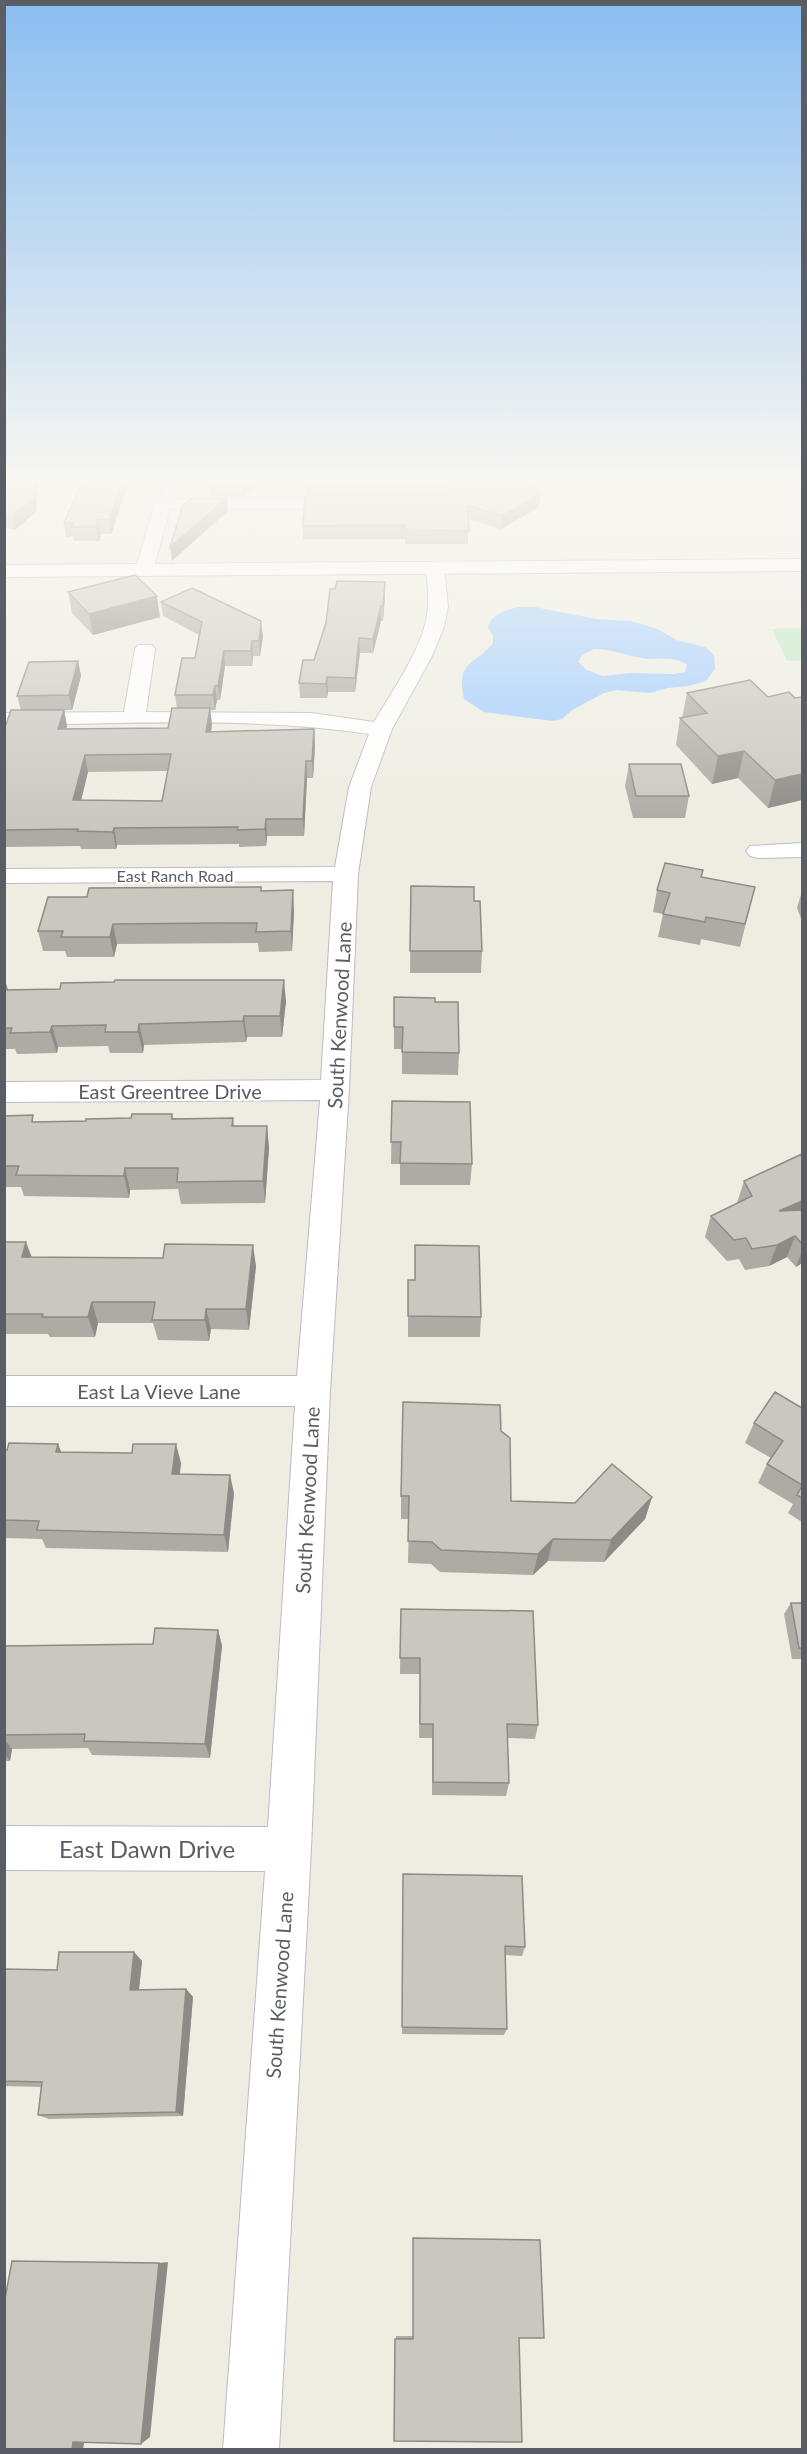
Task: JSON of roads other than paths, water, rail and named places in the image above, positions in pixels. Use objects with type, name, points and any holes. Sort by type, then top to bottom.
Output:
[{"type":"street","name":"South Kenwood Lane","points":[[251,2450],[289,1849],[313,1391],[335,1090],[346,873],[360,787],[381,729],[421,658],[434,627],[437,598]]},
{"type":"street","points":[[134,718],[145,649]]},
{"type":"street","points":[[4,719],[312,719],[381,729]]},
{"type":"street","points":[[758,851],[802,850]]},
{"type":"street","name":"East Ranch Road","points":[[4,876],[346,873]]},
{"type":"street","name":"East Greentree Drive","points":[[4,1092],[335,1090]]},
{"type":"street","name":"East La Vieve Lane","points":[[4,1391],[313,1391]]},
{"type":"street","name":"East Dawn Drive","points":[[4,1848],[289,1849]]},
{"type":"water","points":[[519,607],[535,607],[596,619],[631,621],[657,629],[677,640],[705,647],[714,655],[715,669],[706,681],[689,686],[649,693],[617,690],[604,693],[572,710],[562,719],[553,721],[484,712],[464,699],[462,677],[469,665],[493,643],[493,636],[488,627],[492,619],[500,613]],"holes":[[[594,649],[647,659],[677,660],[687,665],[685,672],[673,674],[630,673],[603,676],[587,670],[578,662],[582,655]]]}]
